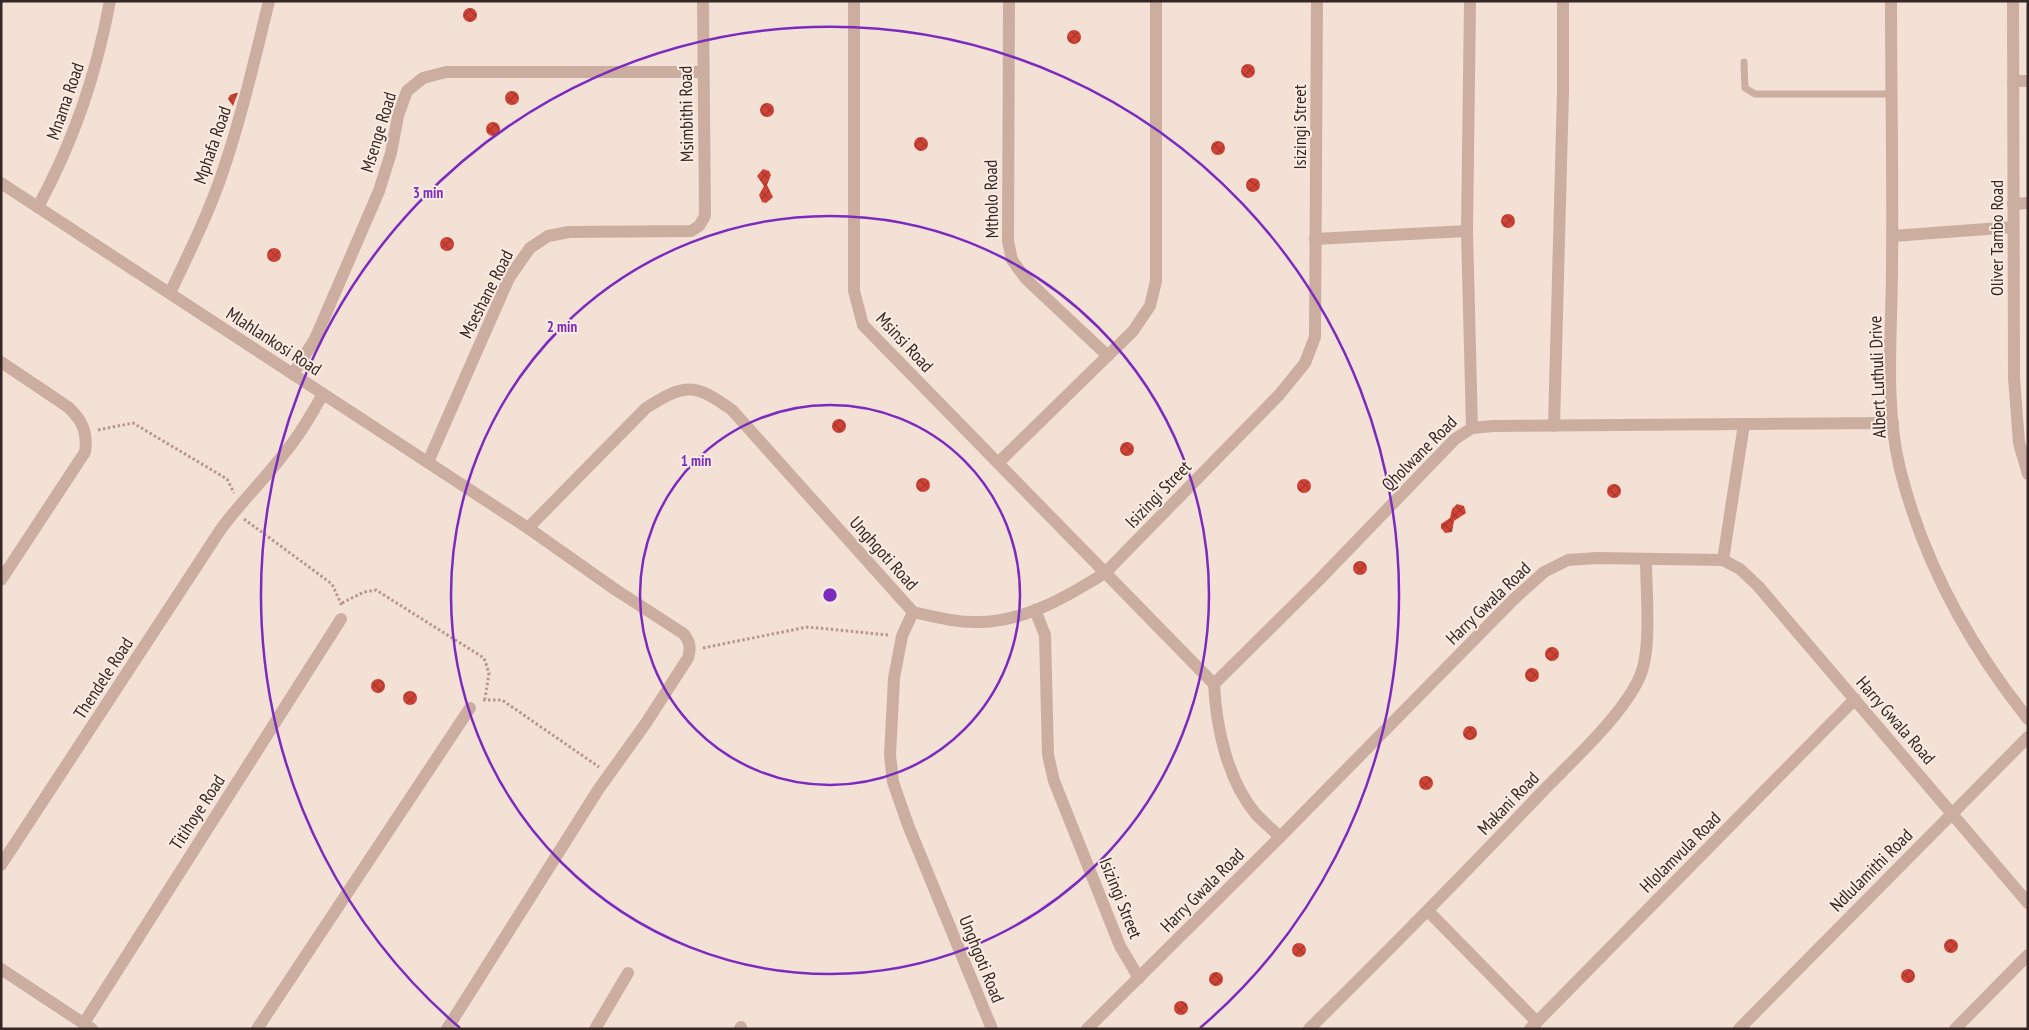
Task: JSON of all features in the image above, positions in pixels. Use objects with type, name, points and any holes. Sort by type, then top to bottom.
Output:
[{"type":"street","name":"Mnama Road","points":[[38,207],[62,163],[82,111],[102,45],[110,1]]},
{"type":"street","name":"Mphafa Road","points":[[170,293],[193,246],[223,172],[246,96],[269,1]]},
{"type":"street","name":"Msimbithi Road","points":[[699,226],[705,216],[703,1]]},
{"type":"street","name":"Msinsi Road","points":[[854,1],[854,291],[863,326],[1214,684]]},
{"type":"street","name":"Mtholo Road","points":[[1008,1],[1008,241],[1012,260],[1026,279],[1108,356]]},
{"type":"street","points":[[998,463],[1133,331],[1150,306],[1156,281],[1156,1]]},
{"type":"street","name":"Isizingi Street","points":[[1139,978],[1120,946],[1054,781],[1048,755],[1045,635],[1036,610],[1072,594],[1105,573],[1279,395],[1305,363],[1315,337],[1317,1]]},
{"type":"street","name":"Qholwane Road","points":[[1214,684],[1318,581],[1455,439],[1472,428],[1467,231],[1470,1]]},
{"type":"street","points":[[1554,426],[1563,92],[1563,1]]},
{"type":"street","name":"Albert Luthuli Drive","points":[[1890,1],[1893,236],[1891,387],[1893,423],[1900,469],[1924,540],[1945,592],[1978,650],[2028,719]]},
{"type":"street","name":"Oliver Tambo Road","points":[[2013,1],[2015,413],[2019,443],[2028,474]]},
{"type":"street","name":"Msenge Road","points":[[293,374],[315,339],[375,200],[391,154],[398,116],[407,91],[422,78],[446,72],[703,72]]},
{"type":"street","points":[[2013,81],[2028,81]]},
{"type":"street","name":"Mlahlankosi Road","points":[[1,183],[528,528],[684,634],[689,640],[690,650]]},
{"type":"street","points":[[2013,204],[2028,203]]},
{"type":"street","name":"Mseshane Road","points":[[428,462],[509,278],[530,248],[548,236],[569,232],[692,231],[699,226]]},
{"type":"street","points":[[1893,236],[2013,227]]},
{"type":"street","points":[[1316,239],[1467,231]]},
{"type":"street","points":[[1,362],[77,415],[87,439],[85,452],[1,580]]},
{"type":"street","name":"Unghgoti Road","points":[[528,528],[646,408],[667,394],[686,389],[707,392],[732,410],[913,612],[902,636],[894,678],[890,726],[890,755],[893,782],[908,825],[992,1029]]},
{"type":"street","name":"Thendele Road","points":[[1,865],[234,511],[282,457],[303,429],[323,394]]},
{"type":"street","points":[[1472,428],[1893,423]]},
{"type":"street","points":[[1723,560],[1744,424]]},
{"type":"street","name":"Harry Gwala Road","points":[[1087,1029],[1280,837],[1514,599],[1544,572],[1568,560],[1723,560],[1740,569],[1758,586],[1953,812],[2028,903]]},
{"type":"street","name":"Makani Road","points":[[1309,1029],[1428,911],[1596,736],[1627,698],[1640,677],[1646,656],[1646,560]]},
{"type":"street","points":[[913,612],[948,620],[981,622],[1006,619],[1036,610]]},
{"type":"street","name":"Titihoye Road","points":[[88,1026],[341,619]]},
{"type":"street","points":[[447,1029],[609,774],[660,703],[688,658],[690,650]]},
{"type":"street","points":[[1214,684],[1215,706],[1221,732],[1237,783],[1255,812],[1280,837]]},
{"type":"street","name":"Hlolamvula Road","points":[[1534,1025],[1855,699]]},
{"type":"street","points":[[257,1029],[470,708]]},
{"type":"street","name":"Ndlulamithi Road","points":[[1739,1029],[2028,737]]},
{"type":"street","points":[[1428,911],[1534,1025]]},
{"type":"street","points":[[1954,1029],[2028,955]]},
{"type":"street","points":[[1,969],[88,1026]]},
{"type":"street","points":[[595,1029],[628,973]]},
{"type":"lane","points":[[1744,62],[1745,88],[1755,94],[1891,94]]},
{"type":"path","points":[[84,428],[100,430],[133,423],[147,429],[227,479],[235,496],[234,511],[332,584],[342,603],[341,619]]},
{"type":"path","points":[[342,603],[364,592],[376,590],[484,658],[489,673],[485,699]]},
{"type":"path","points":[[690,650],[807,626],[902,636]]},
{"type":"path","points":[[470,708],[485,699],[502,700],[609,774]]},
{"type":"building","points":[[470,8],[475,10],[477,15],[475,20],[470,22],[465,20],[463,15],[465,10]]},
{"type":"building","points":[[1074,30],[1079,32],[1081,37],[1079,42],[1074,44],[1069,42],[1067,37],[1069,32]]},
{"type":"building","points":[[1248,64],[1253,66],[1255,71],[1253,76],[1248,78],[1243,76],[1241,71],[1243,66]]},
{"type":"building","points":[[512,91],[517,93],[519,98],[517,103],[512,105],[507,103],[505,98],[507,93]]},
{"type":"building","points":[[238,93],[233,106],[228,99],[230,95]]},
{"type":"building","points":[[767,103],[772,105],[774,110],[772,115],[767,117],[762,115],[760,110],[762,105]]},
{"type":"building","points":[[493,122],[498,124],[500,129],[498,134],[493,136],[488,134],[486,129],[488,124]]},
{"type":"building","points":[[921,137],[926,139],[928,144],[926,149],[921,151],[916,149],[914,144],[916,139]]},
{"type":"building","points":[[1218,141],[1223,143],[1225,148],[1223,153],[1218,155],[1213,153],[1211,148],[1213,143]]},
{"type":"building","points":[[763,169],[769,171],[771,175],[767,185],[773,197],[766,203],[762,202],[759,195],[764,186],[757,176]]},
{"type":"building","points":[[1253,178],[1258,180],[1260,185],[1258,190],[1253,192],[1248,190],[1246,185],[1248,180]]},
{"type":"building","points":[[1508,214],[1513,216],[1515,221],[1513,226],[1508,228],[1503,226],[1501,221],[1503,216]]},
{"type":"building","points":[[447,237],[452,239],[454,244],[452,249],[447,251],[442,249],[440,244],[442,239]]},
{"type":"building","points":[[274,248],[279,250],[281,255],[279,260],[274,262],[269,260],[267,255],[269,250]]},
{"type":"building","points":[[839,419],[844,421],[846,426],[844,431],[839,433],[834,431],[832,426],[834,421]]},
{"type":"building","points":[[1127,442],[1132,444],[1134,449],[1132,454],[1127,456],[1122,454],[1120,449],[1122,444]]},
{"type":"building","points":[[923,478],[928,480],[930,485],[928,490],[923,492],[918,490],[916,485],[918,480]]},
{"type":"building","points":[[1304,479],[1309,481],[1311,486],[1309,491],[1304,493],[1299,491],[1297,486],[1299,481]]},
{"type":"building","points":[[1614,484],[1619,486],[1621,491],[1619,496],[1614,498],[1609,496],[1607,491],[1609,486]]},
{"type":"building","points":[[1457,504],[1464,506],[1466,513],[1454,521],[1452,532],[1445,533],[1441,528],[1441,524],[1450,518],[1452,509]]},
{"type":"building","points":[[1360,561],[1365,563],[1367,568],[1365,573],[1360,575],[1355,573],[1353,568],[1355,563]]},
{"type":"building","points":[[1549,647],[1555,647],[1559,654],[1555,661],[1549,661],[1545,657],[1545,651]]},
{"type":"building","points":[[1529,668],[1535,668],[1539,675],[1535,682],[1529,682],[1525,678],[1525,672]]},
{"type":"building","points":[[378,679],[383,681],[385,686],[383,691],[378,693],[373,691],[371,686],[373,681]]},
{"type":"building","points":[[410,691],[415,693],[417,698],[415,703],[410,705],[405,703],[403,698],[405,693]]},
{"type":"building","points":[[1470,726],[1475,728],[1477,733],[1475,738],[1470,740],[1465,738],[1463,733],[1465,728]]},
{"type":"building","points":[[1426,776],[1431,778],[1433,783],[1431,788],[1426,790],[1421,788],[1419,783],[1421,778]]},
{"type":"building","points":[[1951,939],[1956,941],[1958,946],[1956,951],[1951,953],[1946,951],[1944,946],[1946,941]]},
{"type":"building","points":[[1299,943],[1304,945],[1306,950],[1304,955],[1299,957],[1294,955],[1292,950],[1294,945]]},
{"type":"building","points":[[1908,969],[1913,971],[1915,976],[1913,981],[1908,983],[1903,981],[1901,976],[1903,971]]},
{"type":"building","points":[[1216,972],[1221,974],[1223,979],[1221,984],[1216,986],[1211,984],[1209,979],[1211,974]]},
{"type":"building","points":[[1181,1001],[1186,1003],[1188,1008],[1186,1013],[1181,1015],[1176,1013],[1174,1008],[1176,1003]]}]
